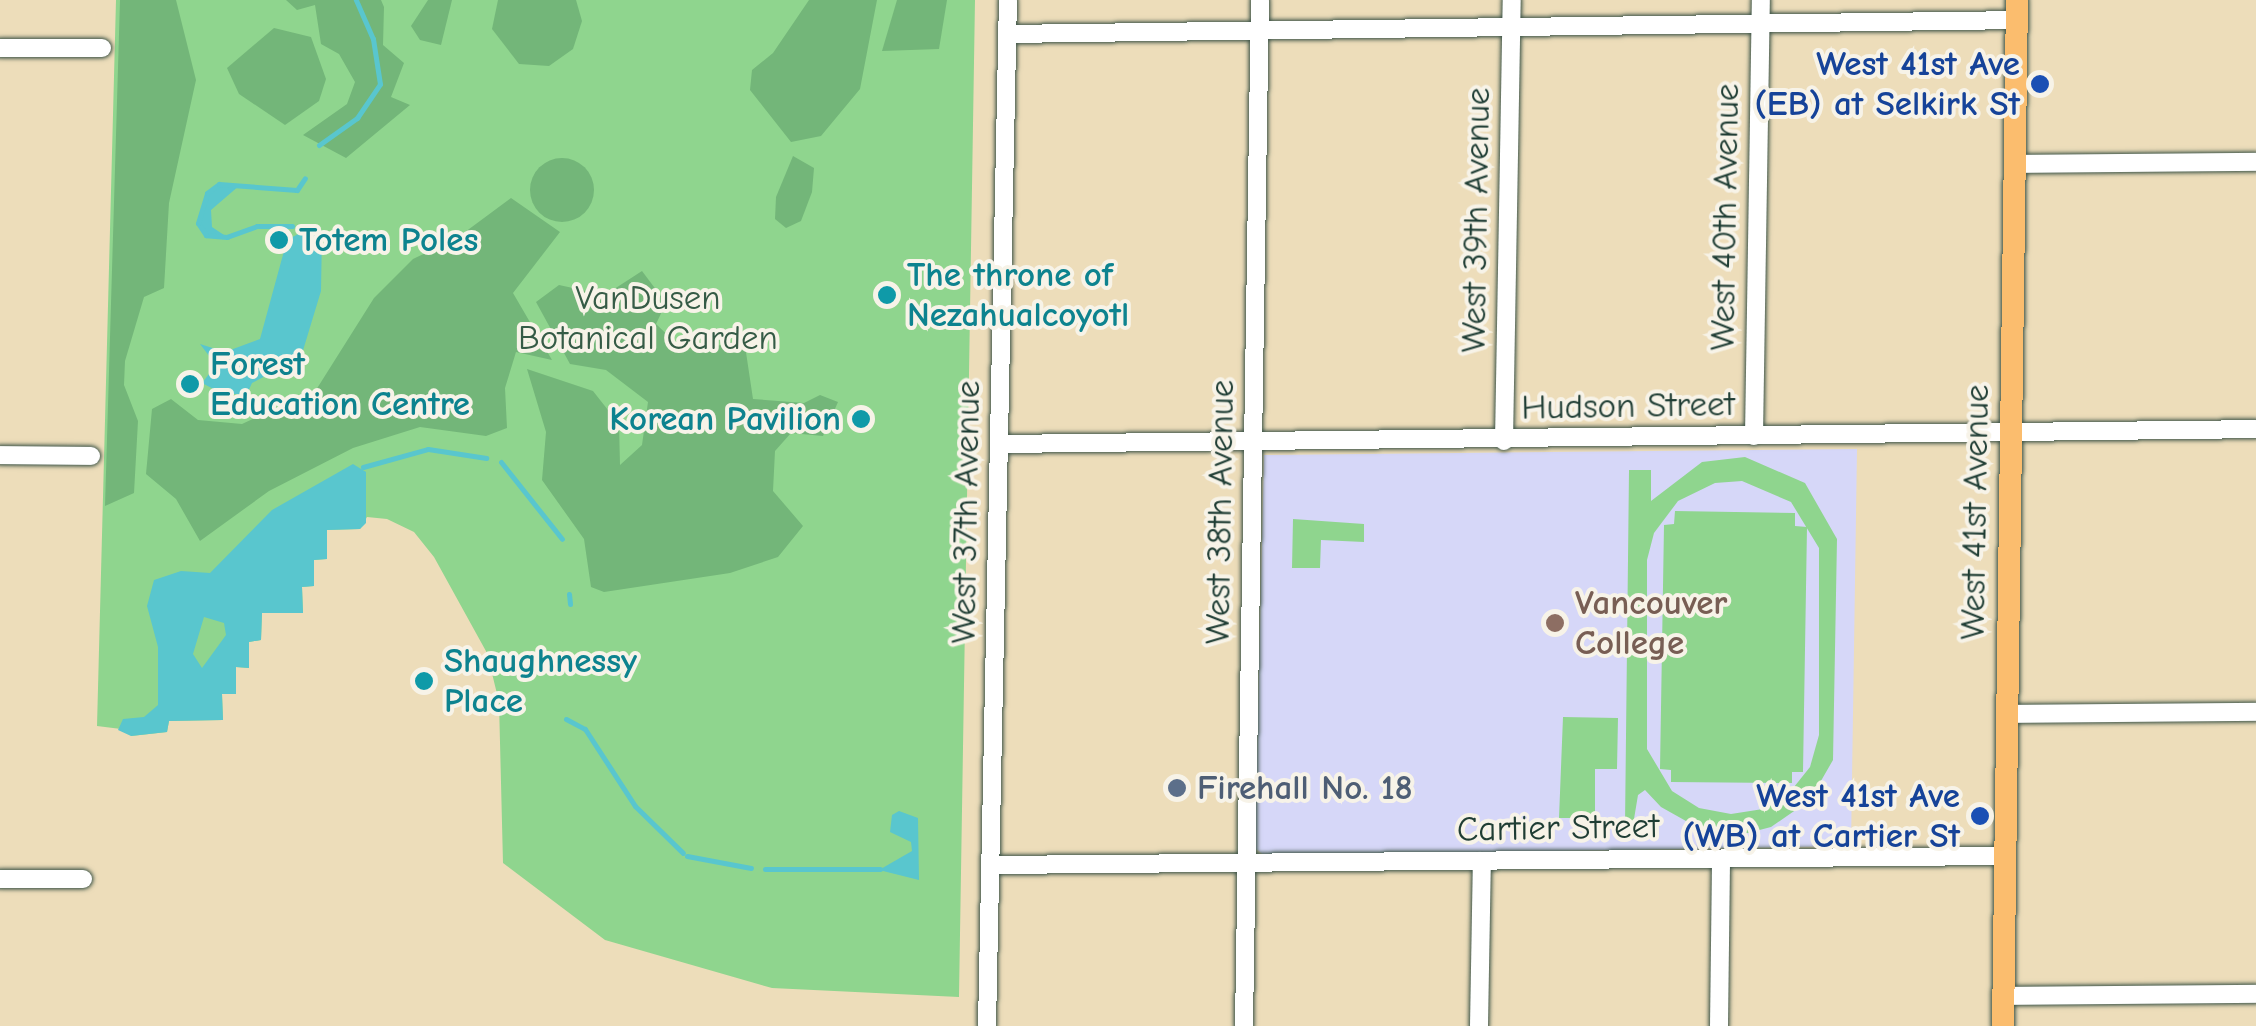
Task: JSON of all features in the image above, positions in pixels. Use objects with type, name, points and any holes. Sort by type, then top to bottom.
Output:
[{"type":"main road","name":"West 41st Avenue","points":[[2003,1026],[2017,10]]},
{"type":"street","name":"West 37th Avenue","points":[[987,1026],[1008,0]]},
{"type":"street","name":"West 38th Avenue","points":[[1244,1026],[1260,0]]},
{"type":"street","name":"West 39th Avenue","points":[[1504,442],[1512,0]]},
{"type":"street","name":"West 40th Avenue","points":[[1754,436],[1761,0]]},
{"type":"street","points":[[1007,34],[1761,26],[2017,10]]},
{"type":"street","points":[[0,48],[102,48]]},
{"type":"street","points":[[2015,164],[2256,162]]},
{"type":"street","name":"Hudson Street","points":[[1001,444],[1504,442],[2011,430],[2256,429]]},
{"type":"street","points":[[0,455],[90,456]]},
{"type":"street","points":[[2007,714],[2256,712]]},
{"type":"street","name":"Cartier Street","points":[[991,866],[2006,856]]},
{"type":"street","points":[[1719,1026],[1721,859]]},
{"type":"street","points":[[1479,1026],[1482,861]]},
{"type":"street","points":[[0,879],[83,878]]},
{"type":"street","points":[[2004,996],[2256,994]]},
{"type":"shaded area","name":"Vancouver College","points":[[1857,449],[1851,846],[1265,856],[1255,848],[1264,455]]},
{"type":"green space","name":"VanDusen Botanical Garden","points":[[116,0],[975,0],[959,997],[772,988],[605,940],[503,863],[499,702],[487,653],[434,557],[414,532],[387,519],[367,517],[360,529],[327,530],[327,559],[314,560],[314,586],[302,587],[303,613],[262,613],[261,640],[249,642],[249,668],[236,667],[236,694],[222,694],[223,720],[169,721],[167,732],[131,736],[129,730],[97,726]]},
{"type":"green space","points":[[120,0],[176,0],[196,80],[169,203],[164,288],[144,297],[125,361],[124,385],[138,421],[134,493],[105,506]]},
{"type":"green space","points":[[286,0],[381,0],[384,7],[383,45],[404,63],[391,97],[410,105],[346,158],[303,135],[347,104],[355,82],[339,54],[321,44],[315,5],[297,10]]},
{"type":"green space","points":[[428,0],[452,0],[441,45],[420,40],[411,26]]},
{"type":"green space","points":[[498,0],[576,0],[582,21],[573,49],[549,66],[519,64],[492,29]]},
{"type":"green space","points":[[809,0],[877,0],[860,89],[821,136],[791,142],[750,90],[752,70],[773,53]]},
{"type":"green space","points":[[897,0],[947,0],[939,49],[882,51]]},
{"type":"green space","points":[[274,28],[311,37],[326,79],[319,101],[285,125],[239,94],[227,68]]},
{"type":"green space","points":[[793,156],[814,168],[812,192],[801,221],[786,228],[775,219],[776,197]]},
{"type":"green space","points":[[562,158],[585,167],[594,190],[585,213],[562,222],[539,213],[530,190],[539,167]]},
{"type":"green space","points":[[511,198],[560,232],[513,293],[552,360],[516,352],[505,388],[507,428],[486,436],[420,427],[353,448],[269,491],[200,541],[176,499],[146,474],[152,409],[171,399],[198,420],[242,424],[316,390],[374,298],[413,259],[457,238]]},
{"type":"green space","points":[[642,271],[666,303],[656,324],[677,344],[701,350],[744,339],[753,399],[804,403],[820,395],[838,402],[823,436],[791,433],[775,451],[773,491],[803,526],[778,557],[730,573],[604,592],[591,587],[584,539],[542,480],[546,432],[527,369],[593,391],[619,424],[620,465],[642,445],[648,402],[606,370],[570,364],[536,302],[559,285],[605,295]]},
{"type":"green space","points":[[1745,457],[1805,483],[1837,539],[1833,760],[1810,800],[1771,827],[1748,833],[1702,830],[1661,807],[1645,790],[1638,795],[1633,825],[1625,825],[1629,470],[1651,470],[1651,501],[1702,462]],"holes":[[[1742,481],[1791,502],[1819,548],[1819,735],[1810,767],[1790,792],[1763,809],[1731,814],[1699,808],[1672,791],[1647,749],[1647,560],[1654,533],[1678,501],[1715,483]]]},
{"type":"green space","points":[[1675,511],[1795,513],[1795,526],[1807,527],[1803,772],[1792,772],[1792,783],[1671,782],[1671,770],[1660,769],[1664,525],[1674,524]]},
{"type":"green space","points":[[1293,519],[1364,524],[1364,542],[1321,540],[1320,568],[1292,568]]},
{"type":"green space","points":[[1563,717],[1618,718],[1617,769],[1595,769],[1595,818],[1559,818]]},
{"type":"water","points":[[219,184],[240,185],[211,210],[212,227],[227,237],[206,235],[198,223],[207,193]]},
{"type":"water","points":[[315,225],[322,233],[321,291],[301,357],[252,383],[247,394],[223,394],[202,383],[216,365],[200,344],[225,352],[260,339],[287,240]]},
{"type":"water","points":[[353,464],[366,472],[366,523],[360,529],[327,530],[327,559],[314,560],[314,586],[302,587],[303,613],[262,613],[261,640],[249,642],[249,668],[236,667],[236,694],[222,694],[223,720],[169,721],[167,732],[131,736],[118,730],[123,719],[144,717],[158,705],[158,647],[147,606],[154,580],[181,571],[210,573],[272,510]],"holes":[[[204,617],[224,623],[226,635],[202,668],[193,654]]]},
{"type":"water","points":[[899,811],[918,818],[919,880],[879,870],[912,851],[911,842],[890,832],[892,815]]},
{"type":"waterway","points":[[319,145],[357,118],[380,84],[373,39],[356,0]]},
{"type":"waterway","points":[[292,226],[257,226],[227,237],[206,235],[198,223],[207,193],[219,184],[297,190],[305,178]]},
{"type":"waterway","points":[[363,467],[428,449],[486,458]]},
{"type":"waterway","points":[[501,462],[562,539]]},
{"type":"waterway","points":[[569,594],[570,604]]},
{"type":"waterway","points":[[566,719],[585,729],[635,806],[683,853]]},
{"type":"waterway","points":[[687,856],[751,868]]},
{"type":"waterway","points":[[765,869],[880,869]]},
{"type":"place","name":"West 41st Ave (EB) at Selkirk St","points":[[2040,84]]},
{"type":"place","name":"Totem Poles","points":[[279,240]]},
{"type":"place","name":"The throne of Nezahualcoyotl","points":[[887,295]]},
{"type":"place","name":"Forest Education Centre","points":[[190,384]]},
{"type":"place","name":"Korean Pavilion","points":[[861,419]]},
{"type":"place","name":"Vancouver College","points":[[1555,623]]},
{"type":"place","name":"Shaughnessy Place","points":[[424,681]]},
{"type":"place","name":"Firehall No. 18","points":[[1177,788]]},
{"type":"place","name":"West 41st Ave (WB) at Cartier St","points":[[1980,816]]}]
